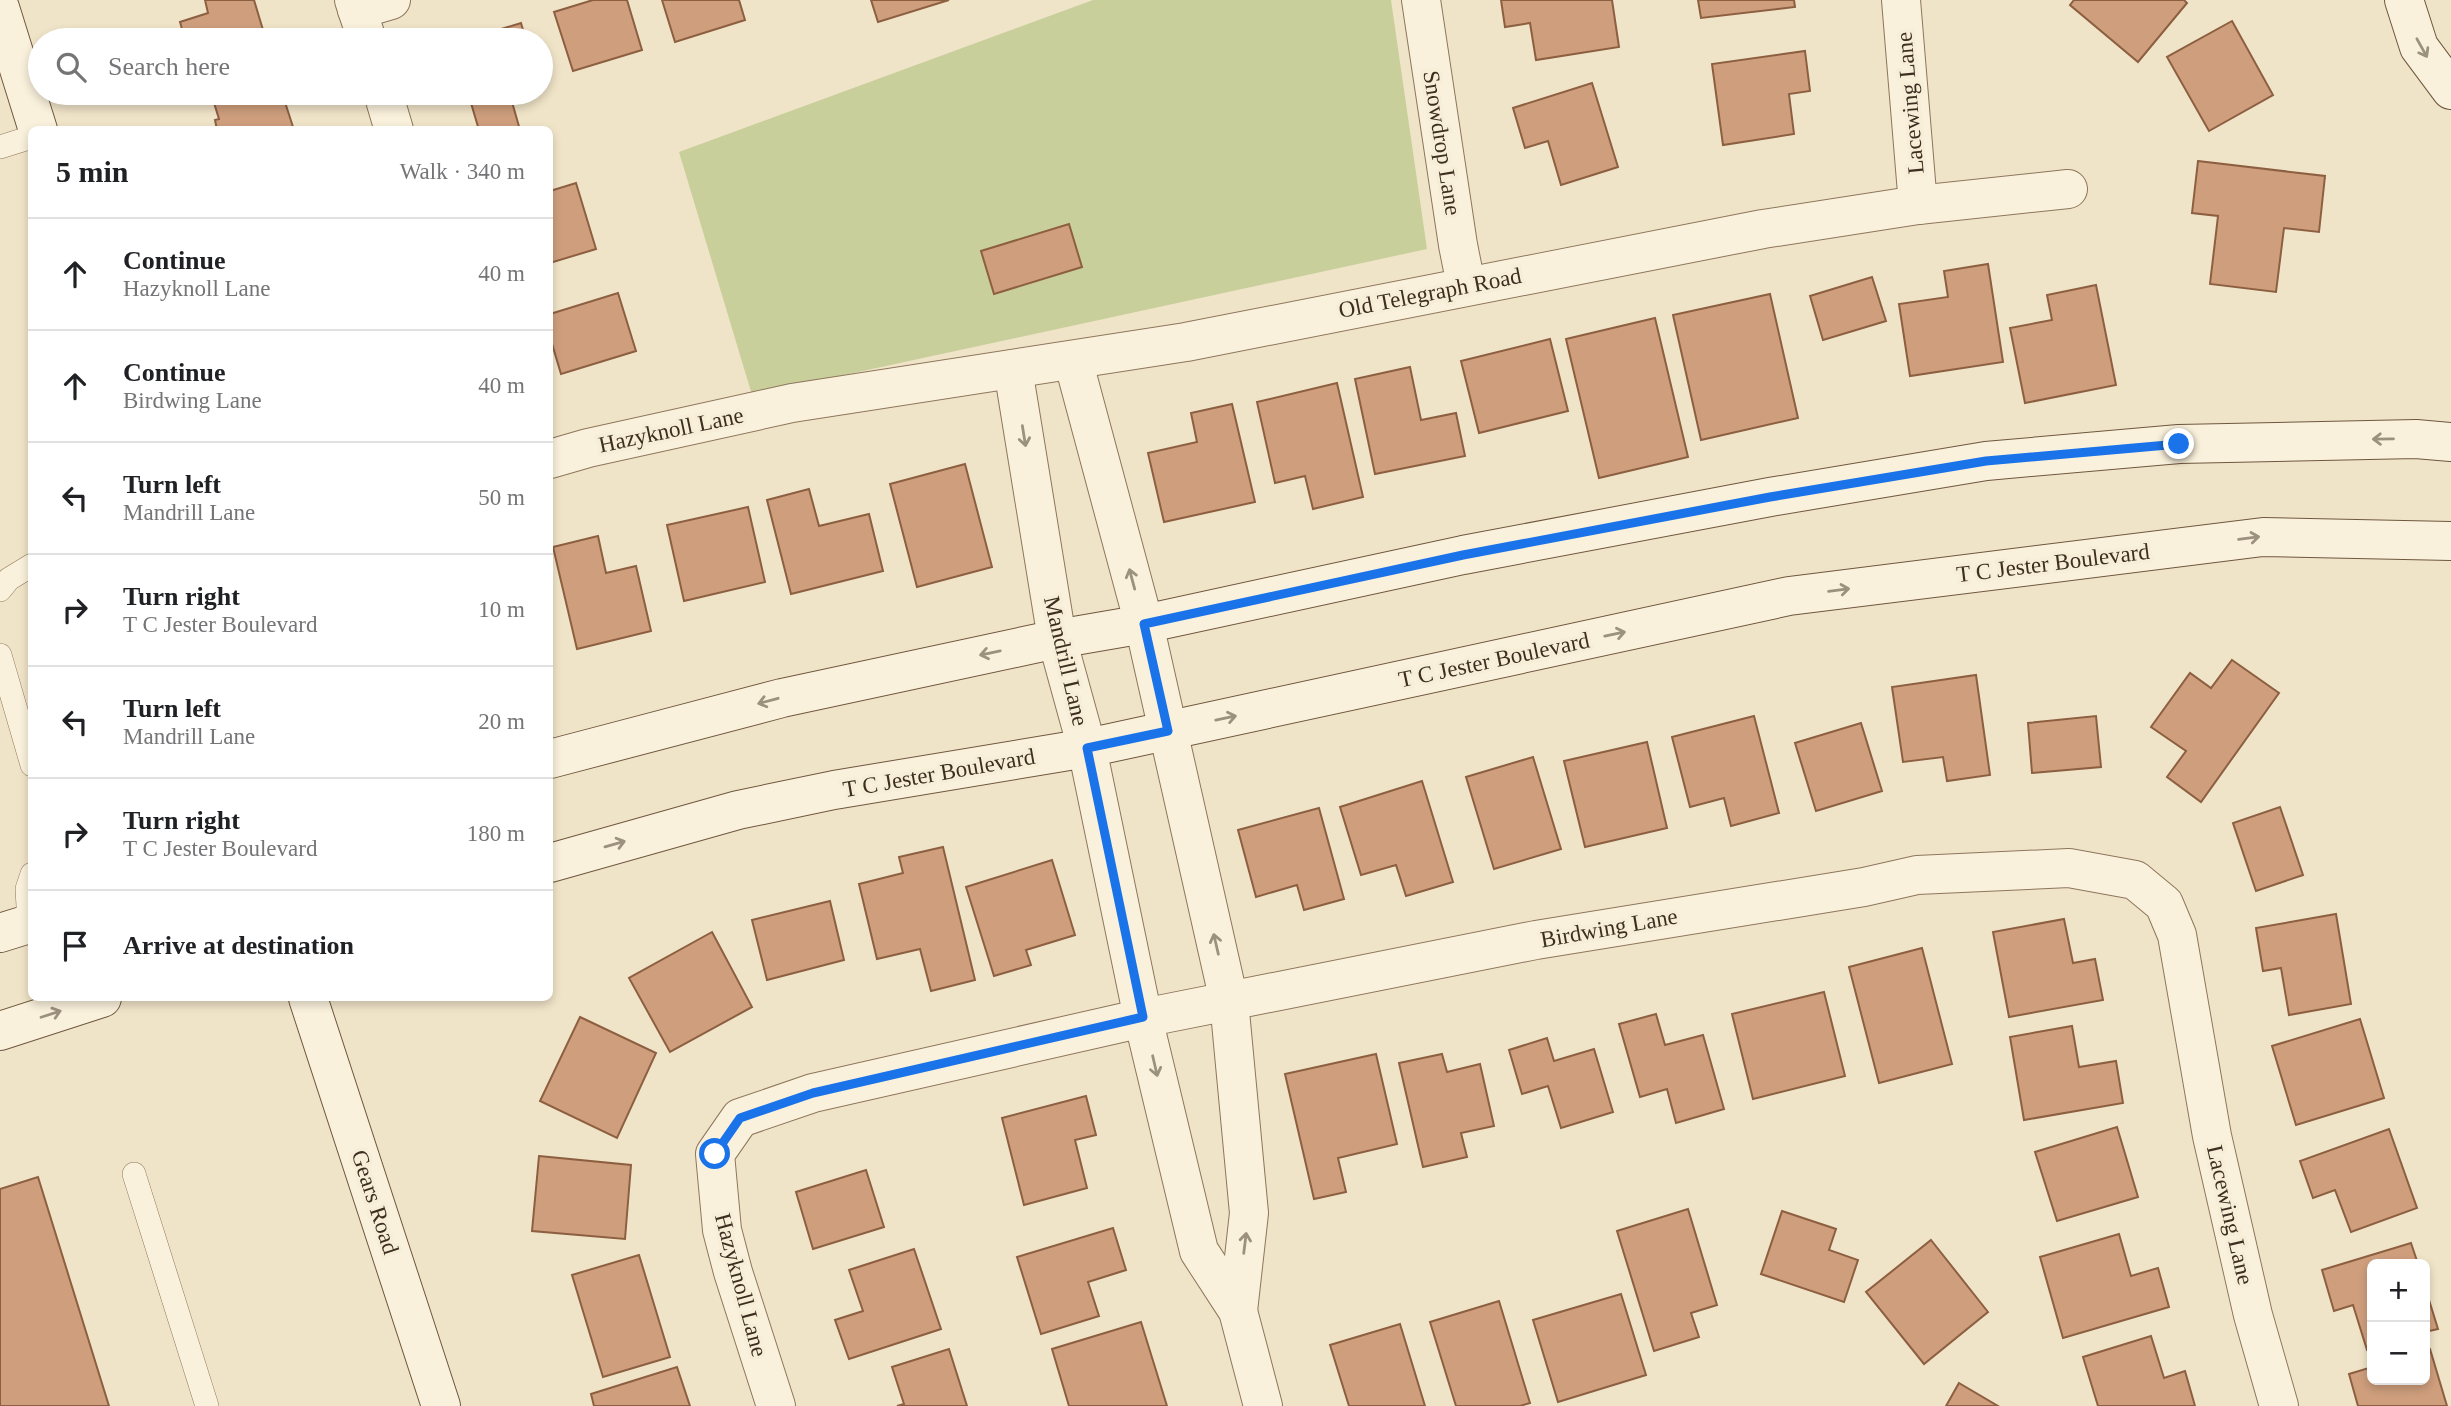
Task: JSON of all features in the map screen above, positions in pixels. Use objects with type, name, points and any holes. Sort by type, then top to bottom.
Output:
[{"type":"street","name":"Snowdrop Lane","points":[[1421,0],[1466,285]]},
{"type":"street","name":"Lacewing Lane","points":[[1900,0],[1918,205]]},
{"type":"street","points":[[2404,0],[2419,47],[2451,90]]},
{"type":"street","points":[[0,8],[28,98]]},
{"type":"street","points":[[30,105],[37,126]]},
{"type":"street","points":[[387,105],[393,126]]},
{"type":"street","name":"Old Telegraph Road","points":[[792,403],[1186,342],[1466,285],[1763,229],[1918,205],[2068,189]]},
{"type":"street","name":"Mandrill Lane","points":[[1073,360],[1144,624],[1229,1001],[1249,1213],[1238,1311]]},
{"type":"street","name":"Mandrill Lane","points":[[1013,369],[1057,639],[1087,748],[1143,1017],[1199,1251],[1238,1311],[1263,1406]]},
{"type":"street","name":"Hazyknoll Lane","points":[[553,458],[792,403]]},
{"type":"street","points":[[553,758],[782,698],[1057,639],[1144,624],[1463,555],[1770,497],[1986,461],[2179,444],[2416,439],[2451,442]]},
{"type":"street","name":"T C Jester Boulevard","points":[[553,862],[738,810],[834,790],[1087,748],[1789,596],[2263,537],[2451,541]]},
{"type":"street","name":"Birdwing Lane","points":[[934,1066],[1143,1017],[1536,940],[1864,887],[1917,875],[2069,868],[2135,880],[2164,904],[2177,936],[2192,1021]]},
{"type":"street","points":[[0,1031],[93,1001]]},
{"type":"street","name":"Gears Road","points":[[309,1001],[441,1406]]},
{"type":"street","name":"Lacewing Lane","points":[[2192,1021],[2211,1136],[2253,1315],[2279,1406]]},
{"type":"street","name":"Hazyknoll Lane","points":[[776,1406],[722,1230],[715,1154],[740,1118],[813,1093],[934,1066]]},
{"type":"lane","points":[[0,147],[28,138]]},
{"type":"lane","points":[[0,590],[9,579],[28,567]]},
{"type":"lane","points":[[0,654],[28,751]]},
{"type":"lane","points":[[20,926],[28,886]]},
{"type":"lane","points":[[134,1174],[207,1406]]},
{"type":"green space","points":[[1093,0],[1391,0],[1427,249],[752,395],[679,152]]},
{"type":"building","points":[[205,0],[254,0],[262,28],[182,28],[180,22],[208,13]]},
{"type":"building","points":[[593,0],[627,0],[642,50],[573,71],[554,12]]},
{"type":"building","points":[[662,0],[739,0],[745,20],[675,42]]},
{"type":"building","points":[[871,0],[949,0],[878,22]]},
{"type":"building","points":[[1501,0],[1612,0],[1619,47],[1536,60],[1530,23],[1505,27]]},
{"type":"building","points":[[1698,0],[1794,0],[1795,7],[1701,18]]},
{"type":"building","points":[[2074,0],[2184,0],[2187,3],[2138,62],[2070,5]]},
{"type":"building","points":[[2232,21],[2273,95],[2209,131],[2167,57]]},
{"type":"building","points":[[521,23],[522,28],[505,28]]},
{"type":"building","points":[[1805,51],[1810,91],[1789,94],[1794,134],[1723,145],[1712,64]]},
{"type":"building","points":[[1592,83],[1618,167],[1561,185],[1548,141],[1525,148],[1513,108]]},
{"type":"building","points":[[215,105],[286,105],[293,126],[216,126],[215,120],[219,119]]},
{"type":"building","points":[[472,105],[513,105],[519,126],[478,126]]},
{"type":"building","points":[[2198,161],[2325,176],[2319,232],[2284,228],[2276,292],[2210,284],[2218,216],[2192,213]]},
{"type":"building","points":[[576,183],[596,249],[553,262],[553,190]]},
{"type":"building","points":[[1069,224],[1082,267],[994,294],[981,251]]},
{"type":"building","points":[[1988,264],[2003,362],[1910,376],[1899,304],[1948,297],[1944,271]]},
{"type":"building","points":[[1872,277],[1886,321],[1823,340],[1810,296]]},
{"type":"building","points":[[2096,285],[2116,385],[2025,403],[2010,328],[2052,320],[2047,295]]},
{"type":"building","points":[[618,293],[636,351],[561,374],[553,347],[553,313]]},
{"type":"building","points":[[1770,294],[1798,418],[1701,440],[1673,315]]},
{"type":"building","points":[[1655,318],[1688,457],[1599,478],[1566,339]]},
{"type":"building","points":[[1550,339],[1568,411],[1479,433],[1461,361]]},
{"type":"building","points":[[1410,367],[1421,420],[1456,413],[1465,456],[1375,474],[1355,379]]},
{"type":"building","points":[[1337,383],[1363,497],[1313,509],[1305,476],[1275,483],[1257,402]]},
{"type":"building","points":[[1232,404],[1255,502],[1164,522],[1148,453],[1197,442],[1191,413]]},
{"type":"building","points":[[965,464],[992,567],[917,587],[890,484]]},
{"type":"building","points":[[809,489],[819,526],[869,514],[883,571],[791,594],[767,500]]},
{"type":"building","points":[[748,507],[765,582],[684,601],[667,525]]},
{"type":"building","points":[[598,536],[606,573],[636,566],[651,631],[577,649],[553,547]]},
{"type":"building","points":[[2232,660],[2279,693],[2201,802],[2167,777],[2186,751],[2151,727],[2190,673],[2211,688]]},
{"type":"building","points":[[1976,675],[1990,775],[1947,781],[1943,757],[1903,762],[1892,687]]},
{"type":"building","points":[[1754,716],[1779,813],[1731,826],[1724,798],[1690,807],[1672,737]]},
{"type":"building","points":[[2096,716],[2101,767],[2032,773],[2028,723]]},
{"type":"building","points":[[1861,723],[1882,791],[1816,811],[1795,743]]},
{"type":"building","points":[[1647,742],[1667,828],[1585,847],[1564,761]]},
{"type":"building","points":[[1533,757],[1561,849],[1494,869],[1466,777]]},
{"type":"building","points":[[1422,781],[1453,882],[1406,896],[1396,865],[1361,875],[1340,807]]},
{"type":"building","points":[[2280,807],[2303,875],[2256,891],[2233,823]]},
{"type":"building","points":[[1319,808],[1344,899],[1304,910],[1297,885],[1256,897],[1238,830]]},
{"type":"building","points":[[943,847],[975,980],[931,991],[920,949],[877,959],[859,884],[903,873],[899,857]]},
{"type":"building","points":[[1052,860],[1075,935],[1026,950],[1031,965],[994,976],[966,887]]},
{"type":"building","points":[[830,901],[844,960],[767,980],[752,920]]},
{"type":"building","points":[[2336,914],[2351,1004],[2289,1015],[2281,968],[2263,971],[2256,928]]},
{"type":"building","points":[[2064,919],[2073,963],[2095,959],[2103,1000],[2009,1017],[1993,932]]},
{"type":"building","points":[[712,932],[752,1007],[670,1052],[629,978]]},
{"type":"building","points":[[1922,948],[1952,1064],[1879,1083],[1849,967]]},
{"type":"building","points":[[1824,992],[1845,1076],[1753,1099],[1732,1014]]},
{"type":"building","points":[[1656,1014],[1665,1045],[1703,1035],[1724,1109],[1676,1123],[1667,1089],[1640,1097],[1619,1024]]},
{"type":"building","points":[[580,1017],[656,1053],[617,1138],[540,1101]]},
{"type":"building","points":[[2360,1019],[2384,1098],[2296,1125],[2272,1046]]},
{"type":"building","points":[[2072,1026],[2079,1067],[2116,1061],[2123,1103],[2024,1120],[2010,1037]]},
{"type":"building","points":[[1547,1038],[1554,1061],[1594,1049],[1613,1112],[1561,1128],[1548,1086],[1522,1094],[1509,1050]]},
{"type":"building","points":[[1376,1054],[1397,1144],[1338,1158],[1346,1192],[1314,1199],[1285,1074]]},
{"type":"building","points":[[1442,1054],[1447,1072],[1480,1064],[1494,1126],[1461,1133],[1467,1157],[1423,1167],[1399,1063]]},
{"type":"building","points":[[1086,1096],[1096,1135],[1075,1140],[1087,1188],[1024,1205],[1002,1118]]},
{"type":"building","points":[[2117,1127],[2138,1197],[2057,1221],[2035,1152]]},
{"type":"building","points":[[2389,1129],[2417,1208],[2351,1232],[2335,1190],[2313,1198],[2300,1161]]},
{"type":"building","points":[[539,1156],[631,1165],[625,1239],[532,1231]]},
{"type":"building","points":[[866,1170],[884,1227],[813,1249],[796,1192]]},
{"type":"building","points":[[38,1177],[109,1406],[0,1406],[0,1189]]},
{"type":"building","points":[[1688,1209],[1717,1305],[1691,1313],[1699,1337],[1654,1351],[1617,1231]]},
{"type":"building","points":[[1782,1211],[1836,1229],[1829,1250],[1858,1260],[1844,1302],[1761,1274]]},
{"type":"building","points":[[1113,1228],[1126,1270],[1088,1282],[1099,1316],[1041,1334],[1017,1257]]},
{"type":"building","points":[[2119,1234],[2131,1276],[2158,1268],[2169,1307],[2063,1338],[2040,1257]]},
{"type":"building","points":[[1931,1240],[1988,1312],[1924,1364],[1866,1292]]},
{"type":"building","points":[[2411,1243],[2416,1259],[2367,1259],[2367,1350],[2353,1305],[2334,1311],[2322,1270]]},
{"type":"building","points":[[914,1249],[941,1329],[849,1359],[835,1320],[863,1311],[849,1270]]},
{"type":"building","points":[[639,1255],[670,1357],[603,1377],[572,1275]]},
{"type":"building","points":[[1621,1294],[1646,1375],[1558,1402],[1533,1320]]},
{"type":"building","points":[[1499,1301],[1530,1403],[1520,1406],[1456,1406],[1430,1322]]},
{"type":"building","points":[[2430,1303],[2438,1329],[2430,1331]]},
{"type":"building","points":[[1141,1322],[1167,1406],[1069,1406],[1052,1349]]},
{"type":"building","points":[[1400,1324],[1425,1406],[1349,1406],[1330,1345]]},
{"type":"building","points":[[2151,1336],[2164,1378],[2185,1371],[2195,1406],[2098,1406],[2083,1357]]},
{"type":"building","points":[[949,1349],[967,1406],[897,1406],[904,1404],[892,1367]]},
{"type":"building","points":[[2430,1349],[2447,1406],[2358,1406],[2349,1374],[2367,1369],[2367,1385],[2430,1385]]},
{"type":"building","points":[[677,1367],[690,1406],[594,1406],[591,1394]]},
{"type":"building","points":[[1959,1383],[1998,1406],[1946,1406]]},
{"type":"route","points":[[715,1154],[740,1118],[813,1093],[1143,1017],[1087,748],[1168,731],[1144,624],[1463,555],[1770,497],[1986,461],[2179,444]]}]
